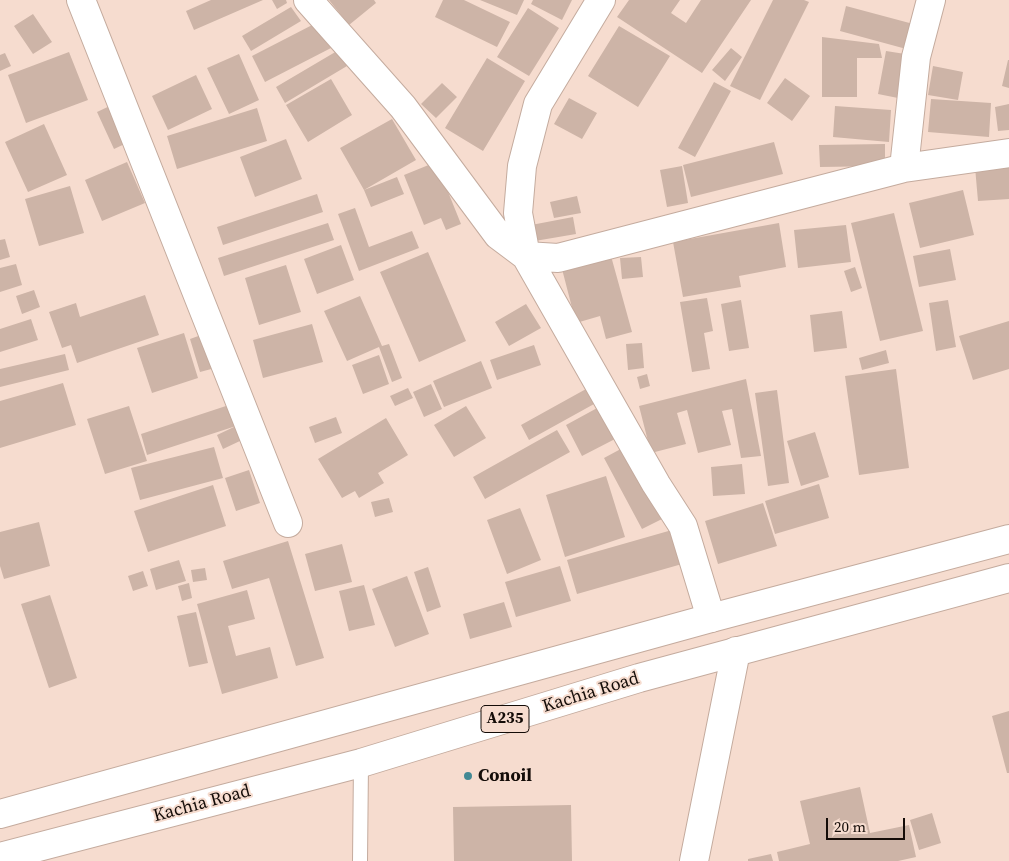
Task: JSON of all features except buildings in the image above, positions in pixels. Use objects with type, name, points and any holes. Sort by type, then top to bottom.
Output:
[{"type":"main road","points":[[81,0],[288,522]]},
{"type":"main road","points":[[308,0],[403,107],[498,235],[526,256],[558,258],[904,168],[1009,153]]},
{"type":"main road","points":[[601,0],[538,104],[522,166],[518,213],[526,256],[656,484],[683,526],[711,618]]},
{"type":"main road","points":[[904,168],[916,57],[931,0]]},
{"type":"main road","name":"A235","points":[[0,814],[628,640],[1009,539]]},
{"type":"main road","name":"Kachia Road","points":[[0,857],[362,763],[639,678],[1009,578]]},
{"type":"main road","points":[[628,640],[639,678]]},
{"type":"main road","points":[[694,861],[736,651]]},
{"type":"lane","points":[[360,861],[362,763]]},
{"type":"place","name":"Conoil","points":[[468,776]]}]
